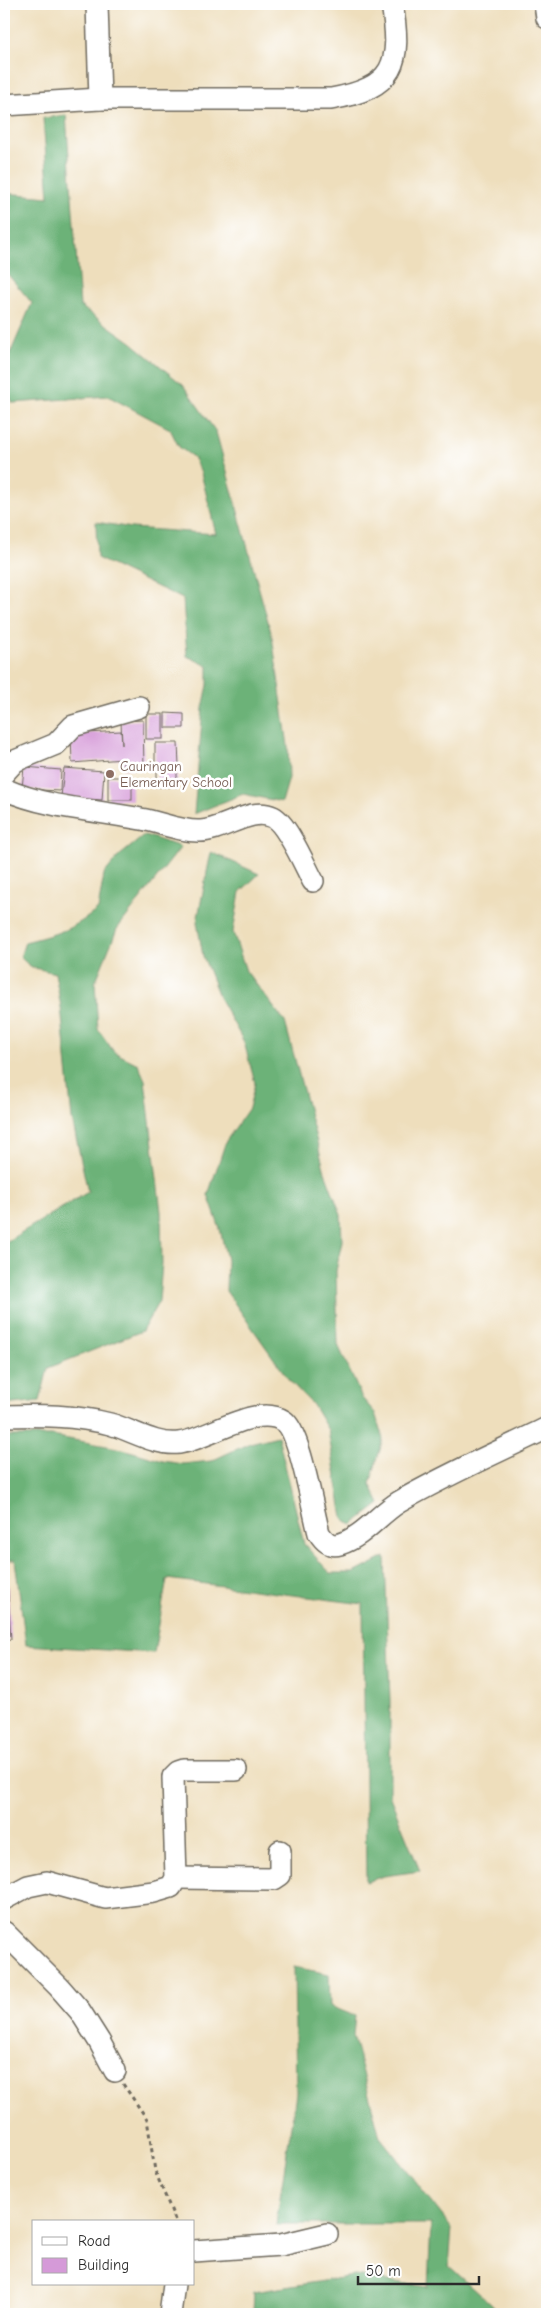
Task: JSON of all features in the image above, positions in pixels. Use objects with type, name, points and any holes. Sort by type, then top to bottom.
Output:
[{"type":"street","points":[[97,4],[100,99]]},
{"type":"street","points":[[4,105],[100,99],[331,99],[356,95],[376,85],[386,76],[394,64],[396,27],[392,4]]},
{"type":"street","points":[[545,4],[547,18]]},
{"type":"street","points":[[4,773],[15,761],[56,744],[73,726],[139,707]]},
{"type":"street","points":[[4,789],[25,798],[141,819],[198,832],[255,815],[271,816],[277,819],[285,830],[313,881]]},
{"type":"street","points":[[4,1416],[47,1415],[79,1419],[110,1424],[160,1441],[178,1443],[202,1438],[240,1421],[273,1416],[286,1422],[294,1436],[308,1482],[319,1533],[323,1540],[329,1544],[338,1544],[360,1533],[397,1503],[434,1482],[547,1428]]},
{"type":"street","points":[[4,1900],[28,1886],[47,1882],[105,1898],[154,1892],[171,1887],[176,1878],[173,1777],[178,1772],[184,1770],[236,1770]]},
{"type":"street","points":[[176,1878],[274,1879],[280,1876],[280,1851]]},
{"type":"street","points":[[4,1932],[59,1987],[80,2011],[99,2041],[114,2071]]},
{"type":"street","points":[[195,2251],[281,2245],[327,2234]]},
{"type":"street","points":[[170,2314],[174,2286]]},
{"type":"path","points":[[114,2071],[147,2120],[155,2171],[175,2220]]},
{"type":"green space","points":[[66,115],[80,306],[131,342],[183,385],[216,432],[272,636],[288,746],[289,778],[282,802],[243,794],[194,814],[203,708],[208,685],[208,666],[187,656],[183,599],[97,558],[96,522],[132,528],[216,534],[201,473],[193,457],[179,447],[170,429],[108,396],[13,403],[4,386],[4,368],[32,303],[4,270],[4,193],[49,197],[43,118]]},
{"type":"green space","points":[[145,835],[181,847],[117,929],[95,983],[98,1029],[114,1052],[138,1064],[145,1080],[161,1212],[162,1263],[159,1301],[142,1331],[48,1368],[40,1401],[4,1405],[4,1243],[88,1192],[72,1119],[61,1007],[55,973],[31,967],[20,957],[25,942],[72,927],[98,909],[104,874],[119,856]]},
{"type":"green space","points":[[211,852],[259,874],[240,892],[233,932],[246,971],[285,1022],[325,1172],[341,1215],[342,1241],[336,1271],[338,1345],[362,1398],[375,1413],[383,1439],[370,1484],[380,1504],[352,1525],[343,1518],[328,1430],[313,1405],[289,1380],[226,1291],[227,1260],[220,1229],[208,1195],[226,1141],[249,1108],[255,1083],[244,1042],[220,999],[203,956],[197,922]]},
{"type":"green space","points":[[4,1436],[52,1436],[123,1449],[163,1461],[183,1464],[211,1461],[250,1443],[278,1436],[304,1544],[330,1573],[354,1573],[385,1557],[390,1701],[390,1797],[420,1871],[384,1876],[366,1882],[363,1604],[167,1579],[154,1653],[26,1645],[15,1560],[4,1560]]},
{"type":"green space","points":[[294,1967],[329,1974],[330,2006],[355,2016],[353,2035],[380,2137],[452,2228],[449,2266],[492,2305],[499,2314],[259,2314],[253,2311],[254,2292],[354,2276],[428,2287],[431,2224],[276,2224],[296,2093]]},
{"type":"building","points":[[165,713],[184,714],[184,728],[165,728]]},
{"type":"building","points":[[146,714],[163,714],[163,739],[146,739]]},
{"type":"building","points":[[143,720],[144,768],[123,769],[123,759],[72,763],[71,734],[121,731],[122,745],[121,721]]},
{"type":"building","points":[[155,743],[178,743],[179,765],[155,766]]},
{"type":"building","points":[[24,767],[61,770],[60,791],[22,789]]},
{"type":"building","points":[[64,768],[104,771],[102,800],[61,797]]},
{"type":"building","points":[[157,769],[177,769],[177,787],[157,787]]},
{"type":"building","points":[[108,777],[132,777],[132,800],[108,800]]},
{"type":"building","points":[[4,1564],[6,1564],[11,1639],[4,1640]]},
{"type":"place","name":"Cauringan Elementary School","points":[[110,774]]}]
